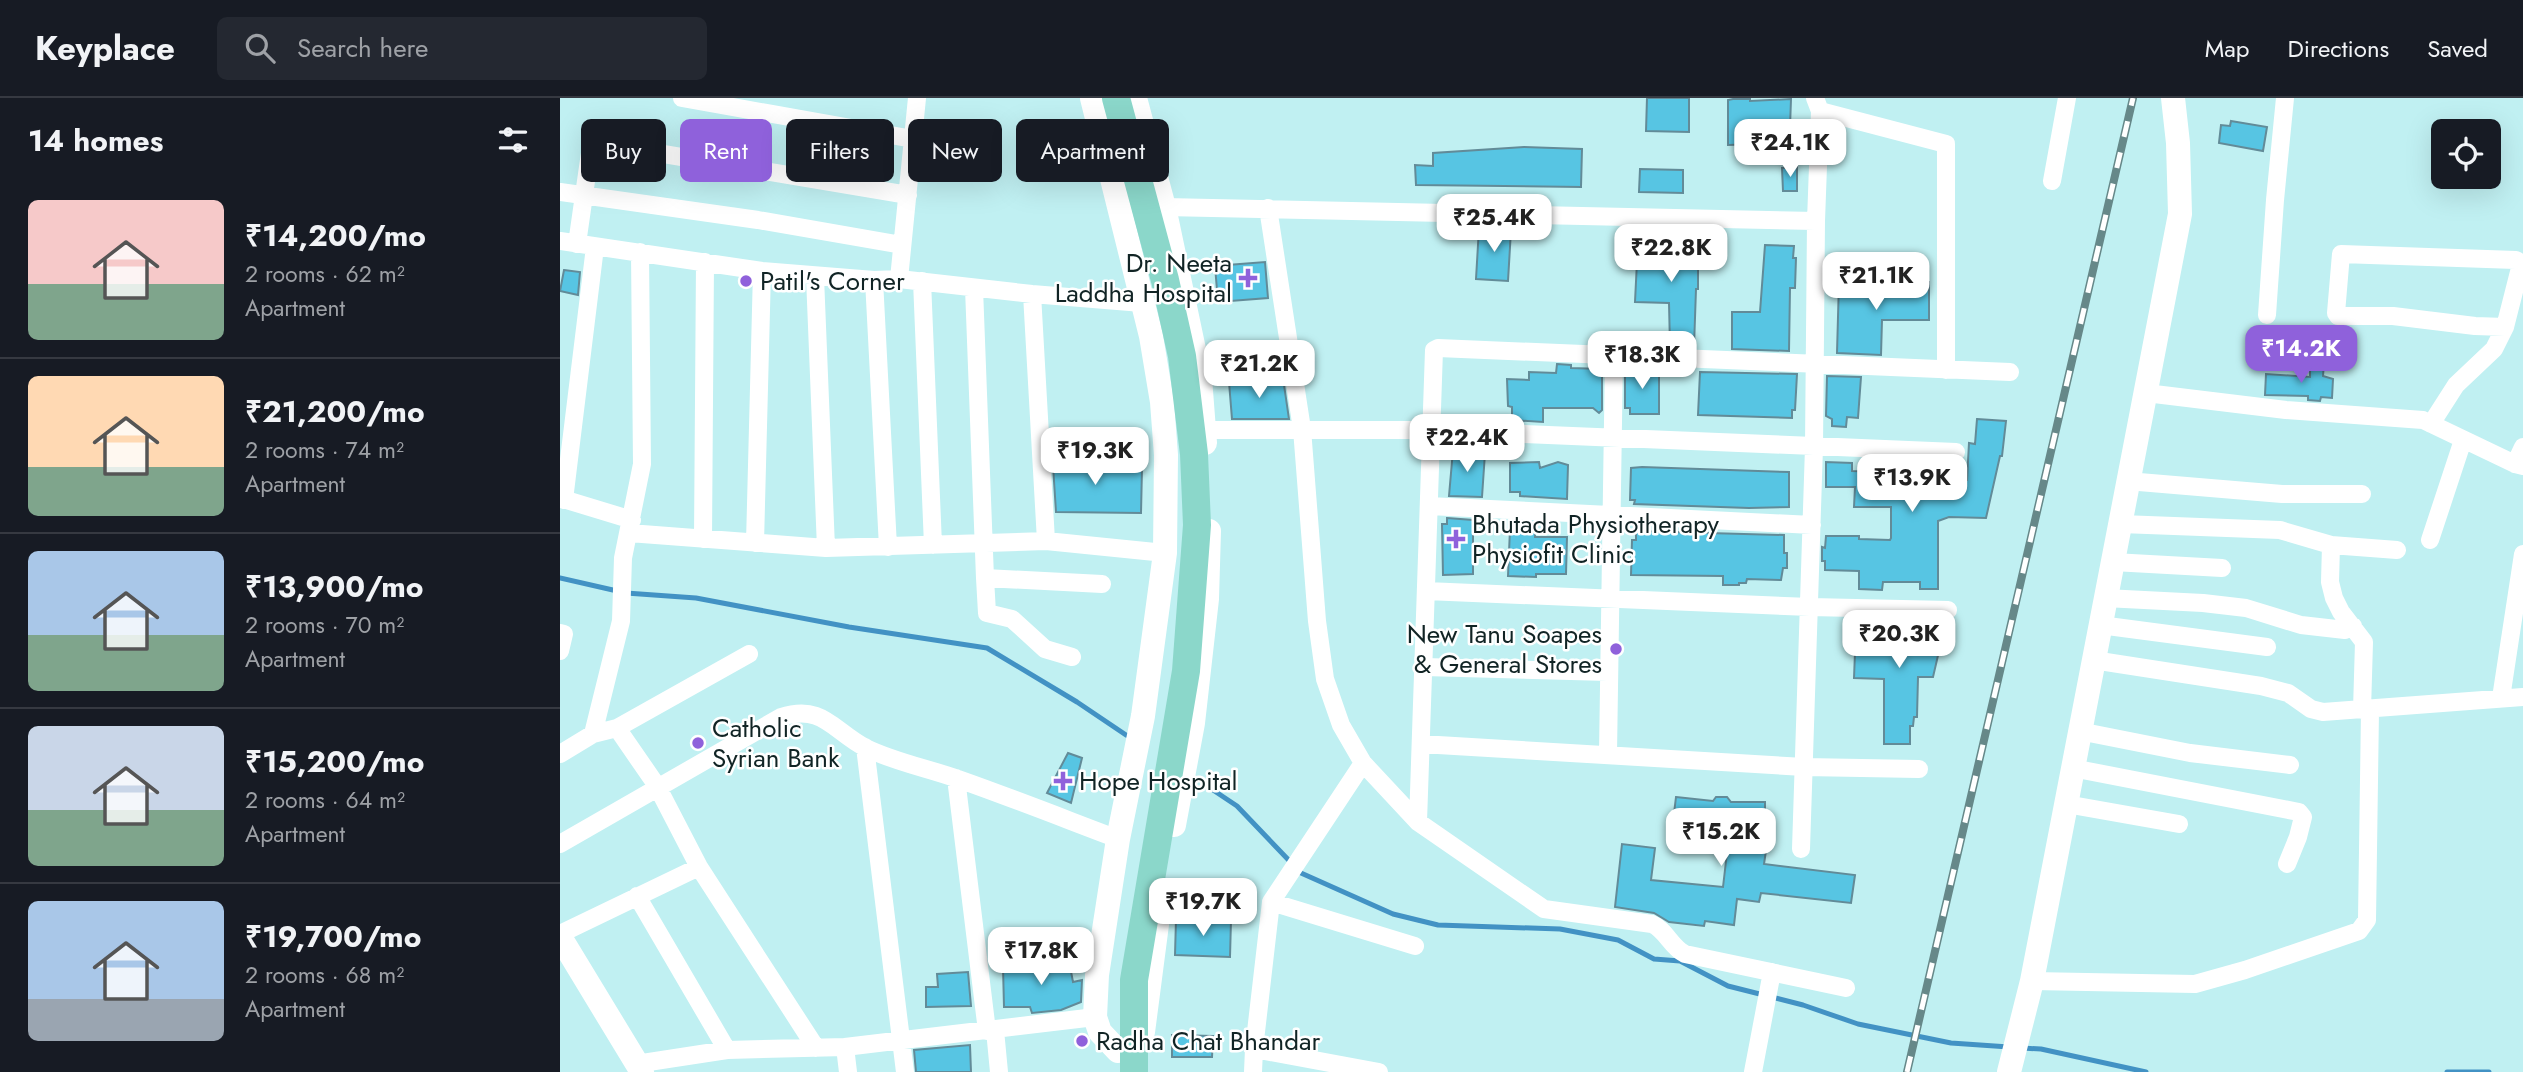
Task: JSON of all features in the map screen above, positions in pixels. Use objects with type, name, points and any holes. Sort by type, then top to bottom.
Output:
[{"type":"main road","points":[[1101,98],[1147,267],[1168,361],[1175,400],[1179,510],[1178,612],[1127,978],[1126,1062]]},
{"type":"main road","points":[[1116,98],[1165,280],[1182,356],[1194,454],[1197,526],[1186,671],[1127,978]]},
{"type":"street","points":[[682,98],[908,138]]},
{"type":"street","points":[[915,119],[917,98]]},
{"type":"street","points":[[1091,98],[1142,303],[1162,402],[1166,455],[1165,553],[1143,716],[1118,839],[1097,975],[1095,1017],[1100,1032],[1126,1062],[1142,1037],[1158,915],[1193,723],[1207,599],[1209,515],[1200,379],[1164,207],[1135,98]]},
{"type":"street","points":[[2052,181],[2067,98]]},
{"type":"street","points":[[2009,1072],[2032,981],[2180,214],[2178,143],[2173,98]]},
{"type":"street","points":[[2267,315],[2285,98]]},
{"type":"street","points":[[1801,849],[1814,447],[1818,104],[1946,144],[1946,370]]},
{"type":"street","points":[[908,195],[598,143],[591,146],[584,195],[568,242],[762,271],[874,280],[899,279],[1142,303]]},
{"type":"street","points":[[899,279],[909,182]]},
{"type":"street","points":[[560,192],[771,222],[902,246]]},
{"type":"street","points":[[1164,207],[1816,221]]},
{"type":"street","points":[[1268,208],[1302,429],[1317,621],[1325,679],[1341,725],[1363,763],[1419,822],[1545,909],[1651,924],[1660,928],[1676,948],[1685,954],[1771,975],[1846,988]]},
{"type":"street","points":[[595,247],[562,499],[631,526],[703,539],[826,548],[1046,541],[1165,553]]},
{"type":"street","points":[[593,734],[621,621],[623,558],[642,464],[640,252]]},
{"type":"street","points":[[2431,425],[2456,385],[2494,349],[2505,327],[2521,268],[2519,262],[2344,252],[2339,256],[2338,316],[2393,316],[2505,327]]},
{"type":"street","points":[[703,539],[705,262]]},
{"type":"street","points":[[755,543],[762,271]]},
{"type":"street","points":[[815,276],[826,548]]},
{"type":"street","points":[[874,280],[888,547]]},
{"type":"street","points":[[922,281],[933,545]]},
{"type":"street","points":[[974,288],[987,613],[1012,619],[1045,649],[1072,657]]},
{"type":"street","points":[[1032,294],[1046,541]]},
{"type":"street","points":[[1419,822],[1433,354],[1438,348],[2010,372]]},
{"type":"street","points":[[1608,754],[1614,356]]},
{"type":"street","points":[[2146,393],[2286,410],[2413,419],[2519,465],[2523,447]]},
{"type":"street","points":[[1204,430],[1431,430],[1956,452]]},
{"type":"street","points":[[2430,540],[2463,440]]},
{"type":"street","points":[[2127,481],[2282,494],[2362,494]]},
{"type":"street","points":[[1429,506],[1812,525]]},
{"type":"street","points":[[2121,524],[2280,530],[2332,545],[2397,550]]},
{"type":"street","points":[[2032,981],[2195,984],[2359,931],[2367,920],[2366,710],[2358,632],[2341,611],[2330,582],[2332,545]]},
{"type":"street","points":[[2501,698],[2523,554]]},
{"type":"street","points":[[2113,562],[2222,568]]},
{"type":"street","points":[[985,578],[1102,584]]},
{"type":"street","points":[[1426,591],[1948,610]]},
{"type":"street","points":[[2105,598],[2246,608],[2301,625],[2358,632]]},
{"type":"street","points":[[2100,625],[2267,647]]},
{"type":"street","points":[[560,633],[564,634],[560,651]]},
{"type":"street","points":[[560,754],[593,734],[617,728],[749,654]]},
{"type":"street","points":[[2093,660],[2262,686],[2288,693],[2316,711],[2366,710],[2523,697]]},
{"type":"street","points":[[1424,667],[1608,672]]},
{"type":"street","points":[[560,844],[657,786],[781,717],[799,711],[816,715],[865,747],[892,759],[956,778],[1118,839]]},
{"type":"street","points":[[617,728],[657,786],[699,867],[816,1048]]},
{"type":"street","points":[[2079,731],[2190,753],[2290,765]]},
{"type":"street","points":[[1421,744],[1804,767],[1919,769]]},
{"type":"street","points":[[865,747],[905,1072]]},
{"type":"street","points":[[1253,1072],[1273,899],[1304,856],[1363,763]]},
{"type":"street","points":[[2073,768],[2299,812],[2303,817],[2301,827],[2287,864]]},
{"type":"street","points":[[956,778],[999,1072]]},
{"type":"street","points":[[2066,804],[2179,824]]},
{"type":"street","points":[[699,867],[560,936],[639,1068],[727,1050],[845,1047],[1095,1017]]},
{"type":"street","points":[[637,896],[727,1050]]},
{"type":"street","points":[[1273,899],[1415,946]]},
{"type":"street","points":[[1753,1072],[1771,975]]},
{"type":"street","points":[[845,1047],[848,1072]]},
{"type":"street","points":[[1254,1049],[1379,1072]]},
{"type":"building","points":[[1647,98],[1689,98],[1689,132],[1646,131]]},
{"type":"building","points":[[1791,99],[1789,155],[1759,153],[1759,144],[1728,145],[1728,100]]},
{"type":"building","points":[[2231,121],[2267,127],[2263,151],[2219,143],[2221,125],[2230,126]]},
{"type":"building","points":[[1524,147],[1582,149],[1581,187],[1416,185],[1415,165],[1433,166],[1433,153]]},
{"type":"building","points":[[1797,167],[1797,191],[1783,191],[1782,168]]},
{"type":"building","points":[[1640,169],[1683,170],[1683,193],[1639,192]]},
{"type":"building","points":[[1479,228],[1511,230],[1508,281],[1476,279]]},
{"type":"building","points":[[1671,240],[1698,240],[1694,347],[1670,346],[1669,303],[1635,302],[1638,241],[1671,243]]},
{"type":"building","points":[[1765,245],[1794,246],[1795,288],[1790,288],[1789,351],[1732,349],[1732,312],[1760,312]]},
{"type":"building","points":[[1265,262],[1268,298],[1218,302],[1215,266]]},
{"type":"building","points":[[564,270],[580,272],[578,295],[560,291]]},
{"type":"building","points":[[1839,281],[1929,282],[1929,320],[1882,320],[1881,355],[1837,353]]},
{"type":"building","points":[[2310,363],[2324,363],[2323,376],[2333,379],[2332,398],[2321,397],[2320,401],[2308,400],[2308,396],[2265,395],[2266,374],[2310,377]]},
{"type":"building","points":[[1557,364],[1571,365],[1571,368],[1602,369],[1602,410],[1599,413],[1593,408],[1543,408],[1543,422],[1512,420],[1512,407],[1508,406],[1507,379],[1529,380],[1529,372],[1556,373]]},
{"type":"building","points":[[1625,369],[1659,369],[1659,414],[1630,414],[1630,408],[1625,408]]},
{"type":"building","points":[[1700,372],[1797,374],[1792,418],[1698,415]]},
{"type":"building","points":[[1827,376],[1861,377],[1858,418],[1847,417],[1846,427],[1832,426],[1832,419],[1826,416]]},
{"type":"building","points":[[1283,378],[1289,419],[1232,419],[1229,382]]},
{"type":"building","points":[[1977,419],[2006,421],[2002,456],[1986,518],[1949,517],[1938,521],[1938,589],[1920,589],[1920,582],[1883,582],[1882,590],[1859,589],[1859,571],[1825,570],[1822,547],[1825,548],[1826,536],[1891,538],[1891,507],[1854,507],[1855,487],[1826,487],[1826,462],[1852,463],[1852,471],[1892,472],[1892,467],[1921,467],[1921,486],[1964,486],[1964,480],[1967,480],[1969,443],[1975,444]]},
{"type":"building","points":[[1052,450],[1075,450],[1075,466],[1142,468],[1141,513],[1056,512]]},
{"type":"building","points":[[1453,450],[1485,453],[1482,497],[1449,496]]},
{"type":"building","points":[[1539,462],[1540,468],[1558,462],[1568,465],[1567,499],[1520,496],[1520,492],[1510,492],[1510,463]]},
{"type":"building","points":[[1631,468],[1789,472],[1789,507],[1634,504],[1635,500],[1630,500]]},
{"type":"building","points":[[1447,518],[1473,520],[1473,574],[1443,575],[1442,524],[1447,524]]},
{"type":"building","points":[[1510,529],[1535,530],[1535,537],[1567,537],[1566,574],[1508,576]]},
{"type":"building","points":[[1636,531],[1784,535],[1787,568],[1783,568],[1781,580],[1747,579],[1746,583],[1739,585],[1723,585],[1723,576],[1631,575],[1632,540],[1636,540]]},
{"type":"building","points":[[1917,621],[1946,621],[1933,677],[1918,677],[1917,717],[1914,717],[1913,726],[1910,726],[1910,744],[1884,744],[1884,679],[1854,678],[1856,627],[1916,630]]},
{"type":"building","points":[[1068,753],[1082,758],[1071,803],[1047,793]]},
{"type":"building","points":[[1676,797],[1713,801],[1716,797],[1727,797],[1731,802],[1765,802],[1767,844],[1764,864],[1855,875],[1851,903],[1761,893],[1759,902],[1737,899],[1734,925],[1705,921],[1704,926],[1669,922],[1654,913],[1615,907],[1622,844],[1655,848],[1651,880],[1723,887],[1728,844],[1671,838]]},
{"type":"building","points":[[1176,919],[1231,920],[1230,957],[1175,955]]},
{"type":"building","points":[[1069,961],[1073,982],[1082,980],[1081,1002],[1061,1010],[1032,1013],[1030,1007],[1004,1007],[1003,967]]},
{"type":"building","points":[[968,972],[971,1006],[926,1007],[926,987],[938,987],[937,974]]},
{"type":"building","points":[[1172,1035],[1213,1036],[1212,1057],[1172,1057]]},
{"type":"building","points":[[970,1045],[971,1072],[916,1072],[914,1050]]},
{"type":"waterway","points":[[560,578],[626,593],[696,598],[849,627],[987,648],[1126,735]]},
{"type":"waterway","points":[[1210,788],[1237,806],[1301,873],[1393,914],[1438,925],[1560,929],[1618,940],[1654,959],[1680,961],[1728,986],[1803,1005],[1858,1024],[1951,1043],[2009,1047]]},
{"type":"waterway","points":[[2022,1048],[2041,1049],[2146,1072]]},
{"type":"waterway","points":[[2447,1072],[2489,1072]]},
{"type":"railway","points":[[1907,1072],[2133,98]]},
{"type":"place","name":"Dr. Neeta Laddha Hospital","points":[[1248,278]]},
{"type":"place","name":"Patil's Corner","points":[[746,281]]},
{"type":"place","name":"Bhutada Physiotherapy Physiofit Clinic","points":[[1456,539]]},
{"type":"place","name":"New Tanu Soapes & General Stores","points":[[1616,649]]},
{"type":"place","name":"Catholic Syrian Bank","points":[[698,743]]},
{"type":"place","name":"Hope Hospital","points":[[1063,781]]},
{"type":"place","name":"Radha Chat Bhandar","points":[[1082,1041]]}]
